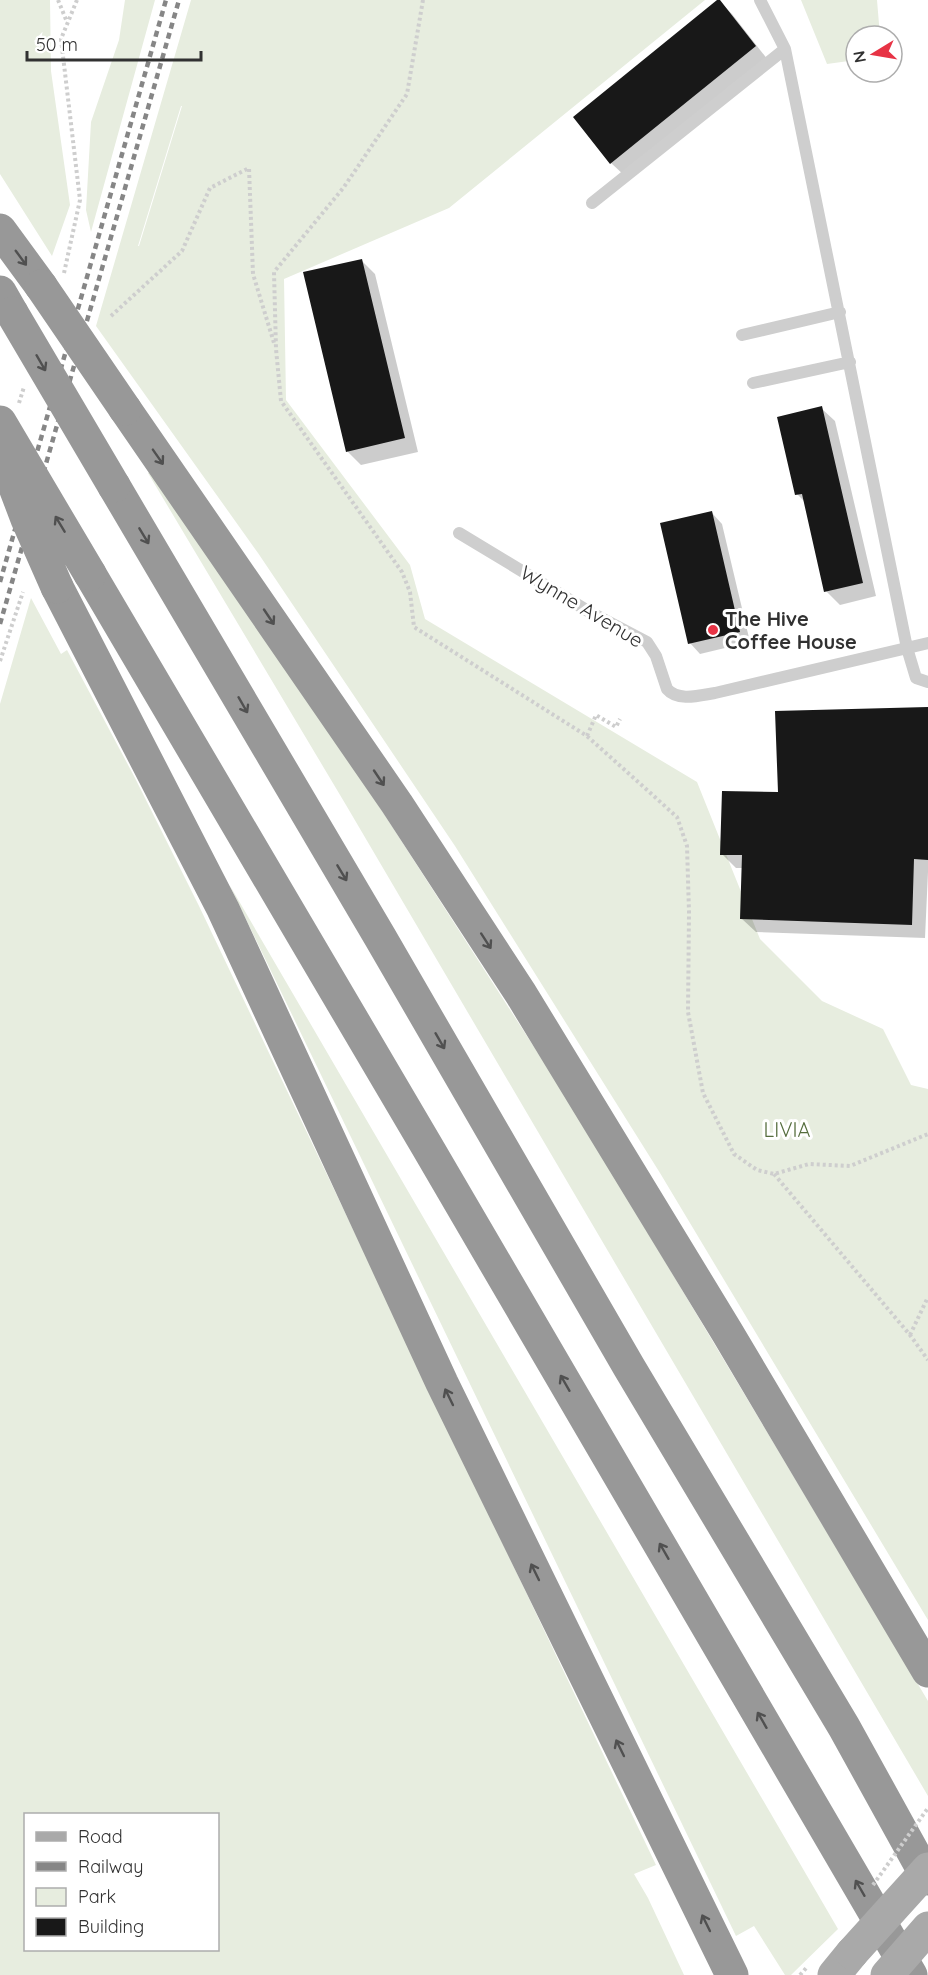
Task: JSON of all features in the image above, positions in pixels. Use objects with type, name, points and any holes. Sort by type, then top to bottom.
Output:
[{"type":"highway","points":[[0,230],[51,284],[125,409],[398,804],[521,994],[727,1332],[928,1671]]},
{"type":"highway","points":[[6,302],[380,937],[623,1356],[844,1727],[928,1879]]},
{"type":"highway","points":[[8,418],[90,574],[911,1975]]},
{"type":"highway","points":[[0,448],[27,519],[57,586],[223,909],[442,1383],[732,1975]]},
{"type":"main road","points":[[843,1964],[928,1869]]},
{"type":"main road","points":[[888,1975],[928,1928]]},
{"type":"lane","points":[[760,0],[785,49],[907,648],[916,678],[928,682]]},
{"type":"lane","points":[[592,203],[785,49]]},
{"type":"lane","points":[[742,335],[840,312]]},
{"type":"lane","points":[[753,383],[850,362]]},
{"type":"lane","name":"Wynne Avenue","points":[[459,533],[588,611],[647,642],[656,656],[667,689],[670,693],[681,696],[715,693],[928,643]]},
{"type":"path","points":[[58,0],[68,23]]},
{"type":"path","points":[[51,284],[80,200],[61,39],[77,0]]},
{"type":"path","points":[[423,0],[407,94],[344,187],[274,272],[276,349],[281,400],[402,572],[410,592],[414,627],[587,736],[677,817],[687,846],[688,1012],[703,1093],[734,1154],[757,1170],[774,1174],[809,1164],[850,1166],[928,1134]]},
{"type":"path","points":[[111,316],[182,251],[210,188],[249,168],[253,274],[276,349]]},
{"type":"path","points":[[8,418],[27,380]]},
{"type":"path","points":[[0,661],[23,592]]},
{"type":"path","points":[[587,736],[596,715],[616,727],[620,718]]},
{"type":"path","points":[[774,1174],[910,1335],[928,1360]]},
{"type":"path","points":[[910,1335],[928,1297]]},
{"type":"path","points":[[867,1894],[928,1808]]},
{"type":"green space","points":[[0,0],[50,0],[51,71],[70,205],[52,256],[0,174]]},
{"type":"green space","points":[[125,0],[155,0],[91,232],[86,210],[91,122],[119,40]]},
{"type":"green space","name":"LIVIA","points":[[191,0],[705,0],[449,208],[284,279],[286,400],[410,565],[425,619],[697,782],[760,939],[822,1001],[883,1029],[911,1085],[928,1089],[928,1620],[660,1173],[455,846],[258,553],[96,326]],"holes":[[[181,106],[139,246],[138,246]]]},
{"type":"green space","points":[[801,0],[877,0],[879,24],[844,24],[844,62],[827,64]]},
{"type":"green space","points":[[154,469],[366,786],[572,1106],[928,1701],[928,1796],[346,805],[148,473]]},
{"type":"green space","points":[[31,598],[61,654],[67,650],[199,906],[656,1865],[634,1874],[648,1898],[684,1975],[0,1975],[0,704]]},
{"type":"green space","points":[[229,884],[838,1929],[791,1975],[785,1975],[754,1926],[736,1936]]},
{"type":"building","points":[[717,0],[720,0],[756,46],[610,164],[573,117]]},
{"type":"building","points":[[362,259],[405,438],[346,452],[303,272]]},
{"type":"building","points":[[822,406],[863,583],[824,592],[802,494],[795,495],[777,417]]},
{"type":"building","points":[[712,511],[740,632],[688,644],[660,523]]},
{"type":"building","points":[[928,707],[928,860],[914,859],[912,925],[740,919],[742,855],[720,855],[722,791],[778,792],[775,711]]},
{"type":"railway","points":[[0,582],[166,0]]},
{"type":"railway","points":[[0,624],[179,0]]},
{"type":"place","name":"The Hive Coffee House","points":[[713,630]]}]
